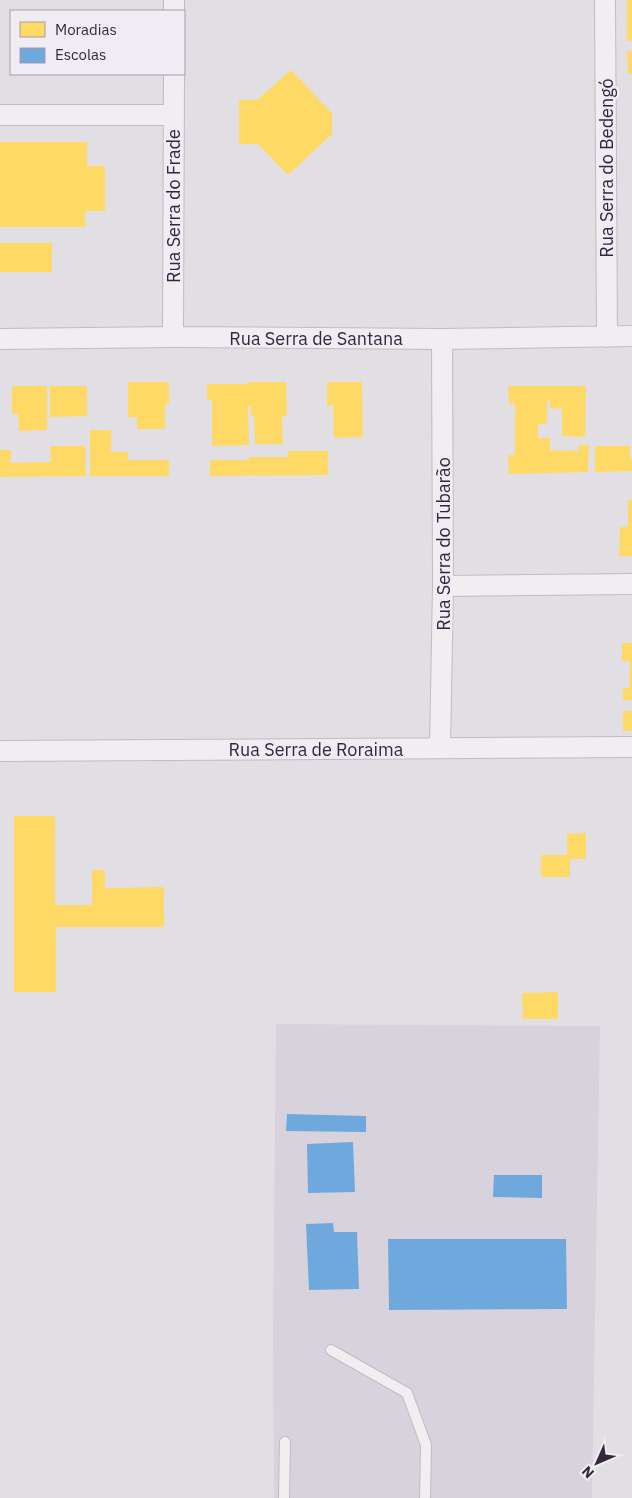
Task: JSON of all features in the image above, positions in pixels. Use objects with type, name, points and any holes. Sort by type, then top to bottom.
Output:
[{"type":"street","name":"Rua Serra do Bedengó","points":[[604,0],[607,337]]},
{"type":"street","name":"Rua Serra do Frade","points":[[173,337],[174,75]]},
{"type":"street","points":[[0,115],[174,115]]},
{"type":"street","name":"Rua Serra de Santana","points":[[0,339],[173,337],[442,339],[632,336]]},
{"type":"street","name":"Rua Serra do Tubarão","points":[[440,748],[444,586],[442,339]]},
{"type":"street","points":[[444,586],[632,584]]},
{"type":"street","name":"Rua Serra de Roraima","points":[[0,751],[632,747]]},
{"type":"lane","points":[[331,1350],[407,1393],[426,1445],[425,1498]]},
{"type":"lane","points":[[284,1442],[284,1498]]},
{"type":"shaded area","points":[[276,1024],[600,1026],[592,1498],[274,1498],[273,1333]]},
{"type":"building: Moradias","points":[[627,0],[632,0],[632,41],[627,41]]},
{"type":"building: Moradias","points":[[627,51],[632,51],[632,74],[628,74]]},
{"type":"building: Moradias","points":[[291,70],[332,113],[332,134],[288,175],[258,144],[239,144],[239,100],[257,100]]},
{"type":"building: Moradias","points":[[0,142],[87,142],[87,166],[105,166],[105,211],[85,211],[85,227],[0,227]]},
{"type":"building: Moradias","points":[[0,243],[52,243],[52,272],[0,272]]},
{"type":"building: Moradias","points":[[128,382],[169,382],[169,404],[165,404],[165,429],[137,429],[137,417],[128,417]]},
{"type":"building: Moradias","points":[[247,382],[286,382],[287,416],[282,416],[283,444],[255,444],[254,416],[251,416],[251,406],[248,407],[249,445],[212,446],[212,400],[207,400],[207,384],[248,384]]},
{"type":"building: Moradias","points":[[327,382],[362,382],[363,437],[334,438],[333,405],[327,406]]},
{"type":"building: Moradias","points":[[12,386],[47,386],[47,430],[19,431],[18,414],[12,414]]},
{"type":"building: Moradias","points":[[50,386],[87,386],[87,416],[50,417]]},
{"type":"building: Moradias","points":[[508,386],[586,386],[585,437],[562,436],[562,409],[550,408],[550,401],[547,400],[547,424],[538,424],[538,438],[550,438],[550,450],[579,451],[579,445],[589,445],[588,472],[509,474],[508,455],[515,455],[515,403],[509,404]]},
{"type":"building: Moradias","points":[[90,430],[111,430],[111,452],[128,452],[128,460],[169,460],[169,476],[90,476]]},
{"type":"building: Moradias","points":[[50,446],[85,446],[86,476],[0,477],[0,450],[11,450],[11,463],[51,462]]},
{"type":"building: Moradias","points":[[595,446],[630,446],[632,471],[595,472]]},
{"type":"building: Moradias","points":[[288,451],[328,451],[328,475],[210,476],[210,460],[288,457]]},
{"type":"building: Moradias","points":[[628,500],[632,500],[632,556],[619,556],[620,527],[628,527]]},
{"type":"building: Moradias","points":[[622,643],[632,643],[632,700],[623,700],[623,688],[629,688],[630,661],[622,661]]},
{"type":"building: Moradias","points":[[623,711],[632,711],[632,731],[623,731]]},
{"type":"building: Moradias","points":[[14,816],[55,816],[55,905],[92,905],[92,870],[105,870],[105,888],[164,887],[164,927],[56,927],[56,992],[14,992]]},
{"type":"building: Moradias","points":[[586,833],[586,859],[570,859],[570,877],[541,877],[541,855],[567,855],[567,834]]},
{"type":"building: Moradias","points":[[558,992],[558,1019],[523,1019],[522,993]]},
{"type":"building: Escolas","points":[[287,1114],[366,1116],[366,1132],[286,1131]]},
{"type":"building: Escolas","points":[[353,1142],[355,1192],[308,1193],[307,1144]]},
{"type":"building: Escolas","points":[[494,1175],[542,1175],[542,1198],[493,1197]]},
{"type":"building: Escolas","points":[[333,1223],[334,1232],[357,1232],[359,1289],[309,1290],[306,1224]]},
{"type":"building: Escolas","points":[[388,1239],[566,1239],[567,1309],[389,1310]]}]
